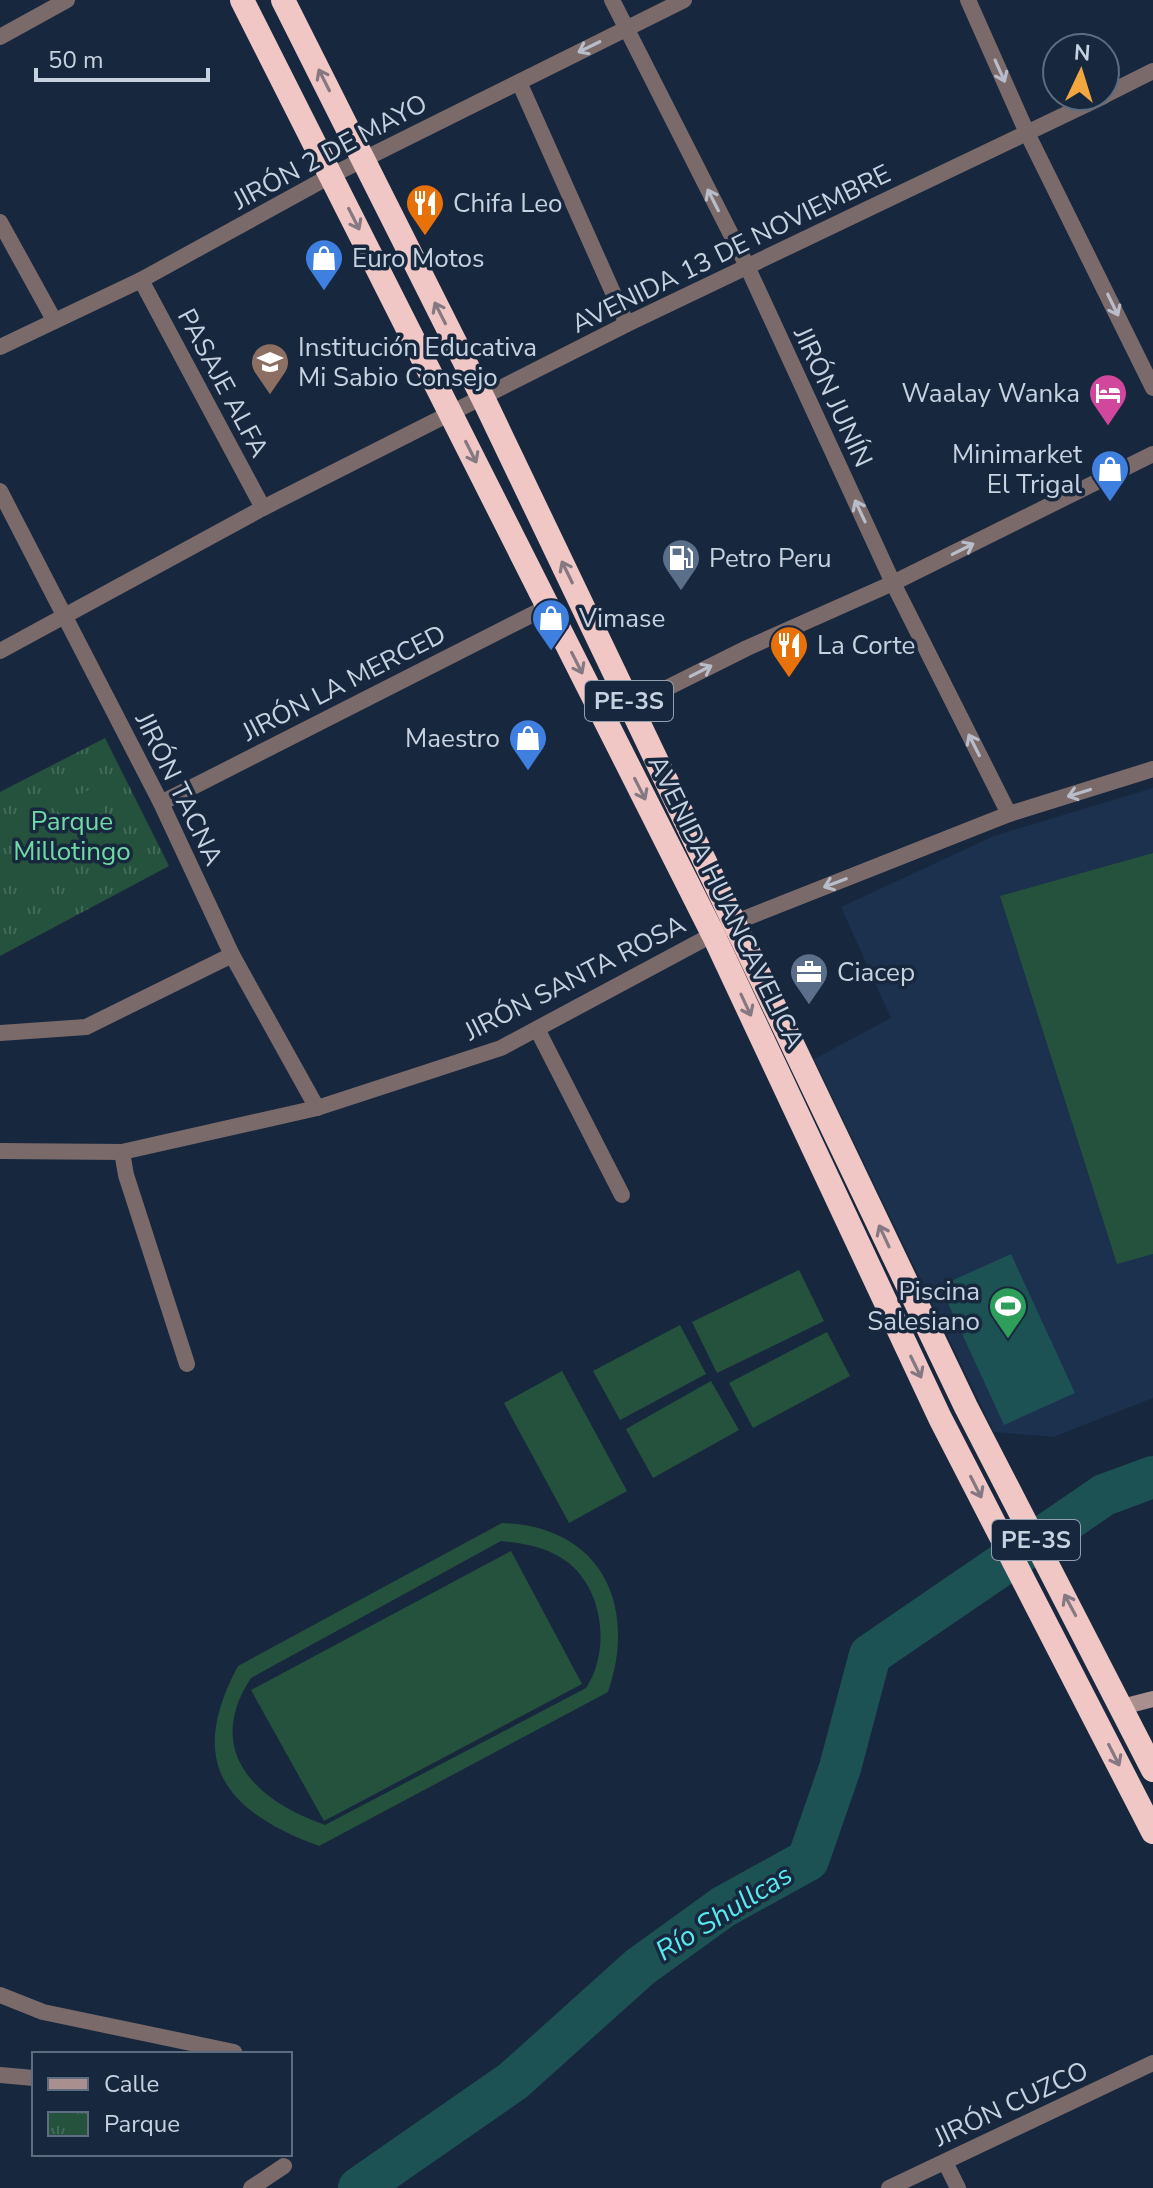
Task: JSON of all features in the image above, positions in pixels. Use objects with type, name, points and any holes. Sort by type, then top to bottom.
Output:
[{"type":"highway","name":"AVENIDA HUANCAVELICA","points":[[242,0],[713,934],[940,1418],[1153,1832]]},
{"type":"highway","name":"AVENIDA HUANCAVELICA","points":[[283,0],[483,398],[966,1407],[1153,1770]]},
{"type":"street","points":[[0,37],[67,0]]},
{"type":"street","name":"JIRÓN JUNÍN","points":[[612,0],[746,264],[893,583],[1009,814]]},
{"type":"street","name":"JIRÓN 2 DE MAYO","points":[[0,347],[141,280],[332,175],[684,0]]},
{"type":"street","points":[[968,0],[1028,135],[1153,388]]},
{"type":"street","name":"AVENIDA 13 DE NOVIEMBRE","points":[[1121,87],[1153,71]]},
{"type":"street","points":[[519,82],[627,324]]},
{"type":"street","name":"AVENIDA 13 DE NOVIEMBRE","points":[[0,651],[263,508],[746,264],[1073,112]]},
{"type":"street","points":[[0,222],[54,320]]},
{"type":"street","name":"PASAJE ALFA","points":[[141,280],[263,508]]},
{"type":"street","points":[[605,719],[747,648],[893,583],[1153,454]]},
{"type":"street","name":"JIRÓN TACNA","points":[[0,491],[161,803],[232,955],[317,1108]]},
{"type":"street","name":"JIRÓN LA MERCED","points":[[161,803],[549,606]]},
{"type":"street","name":"JIRÓN SANTA ROSA","points":[[0,1151],[122,1152],[317,1108],[501,1048],[736,922],[1009,814],[1153,769]]},
{"type":"street","points":[[0,1033],[86,1027],[232,955]]},
{"type":"street","points":[[537,1029],[622,1195]]},
{"type":"street","points":[[122,1152],[126,1175],[187,1364]]},
{"type":"street","points":[[1122,1707],[1153,1699]]},
{"type":"street","points":[[0,1995],[43,2012],[234,2052]]},
{"type":"street","name":"JIRÓN CUZCO","points":[[889,2188],[1153,2063]]},
{"type":"street","points":[[0,2075],[32,2078]]},
{"type":"street","points":[[945,2162],[958,2188]]},
{"type":"street","points":[[251,2188],[284,2166]]},
{"type":"shaded area","points":[[1153,788],[1153,1398],[1053,1437],[994,1432],[814,1059],[891,1018],[841,907],[994,836]]},
{"type":"shaded area","name":"Piscina Salesiano","points":[[1011,1254],[1075,1393],[1004,1425],[940,1286]]},
{"type":"green space","name":"Parque Millotingo","points":[[105,738],[169,866],[0,956],[0,792]]},
{"type":"green space","points":[[91,789],[122,849],[86,867],[55,806]]},
{"type":"green space","points":[[41,813],[71,874],[35,891],[5,831]]},
{"type":"green space","points":[[1153,853],[1153,1254],[1117,1264],[1000,896]]},
{"type":"green space","points":[[799,1270],[824,1321],[717,1373],[692,1322]]},
{"type":"green space","points":[[680,1325],[706,1374],[620,1420],[593,1371]]},
{"type":"green space","points":[[827,1332],[850,1376],[753,1428],[729,1383]]},
{"type":"green space","points":[[562,1371],[627,1491],[569,1523],[504,1403]]},
{"type":"green space","points":[[711,1381],[739,1430],[653,1478],[626,1429]]},
{"type":"green space","points":[[502,1523],[536,1528],[565,1538],[587,1555],[603,1576],[614,1601],[618,1629],[616,1660],[608,1692],[319,1846],[259,1817],[238,1799],[224,1779],[216,1756],[216,1730],[223,1700],[238,1666]],"holes":[[[501,1541],[553,1553],[575,1568],[586,1583],[594,1599],[601,1636],[599,1655],[586,1688],[325,1825],[300,1815],[259,1787],[244,1770],[235,1750],[233,1728],[238,1704],[251,1678]]]},
{"type":"green space","points":[[511,1551],[582,1684],[324,1821],[251,1690]]},
{"type":"waterway","name":"Río Shullcas","points":[[359,2188],[513,2081],[640,1967],[723,1907],[808,1860],[840,1768],[870,1655],[1104,1495],[1153,1477]]},
{"type":"place","name":"Chifa Leo","points":[[425,237]]},
{"type":"place","name":"Euro Motos","points":[[324,292]]},
{"type":"place","name":"Institución Educativa Mi Sabio Consejo","points":[[270,396]]},
{"type":"place","name":"Waalay Wanka","points":[[1108,427]]},
{"type":"place","name":"Minimarket El Trigal","points":[[1110,503]]},
{"type":"place","name":"Petro Peru","points":[[681,592]]},
{"type":"place","name":"Vimase","points":[[551,652]]},
{"type":"place","name":"La Corte","points":[[789,679]]},
{"type":"place","name":"Maestro","points":[[528,772]]},
{"type":"place","name":"Ciacep","points":[[809,1006]]},
{"type":"place","name":"Piscina Salesiano","points":[[1008,1340]]}]
